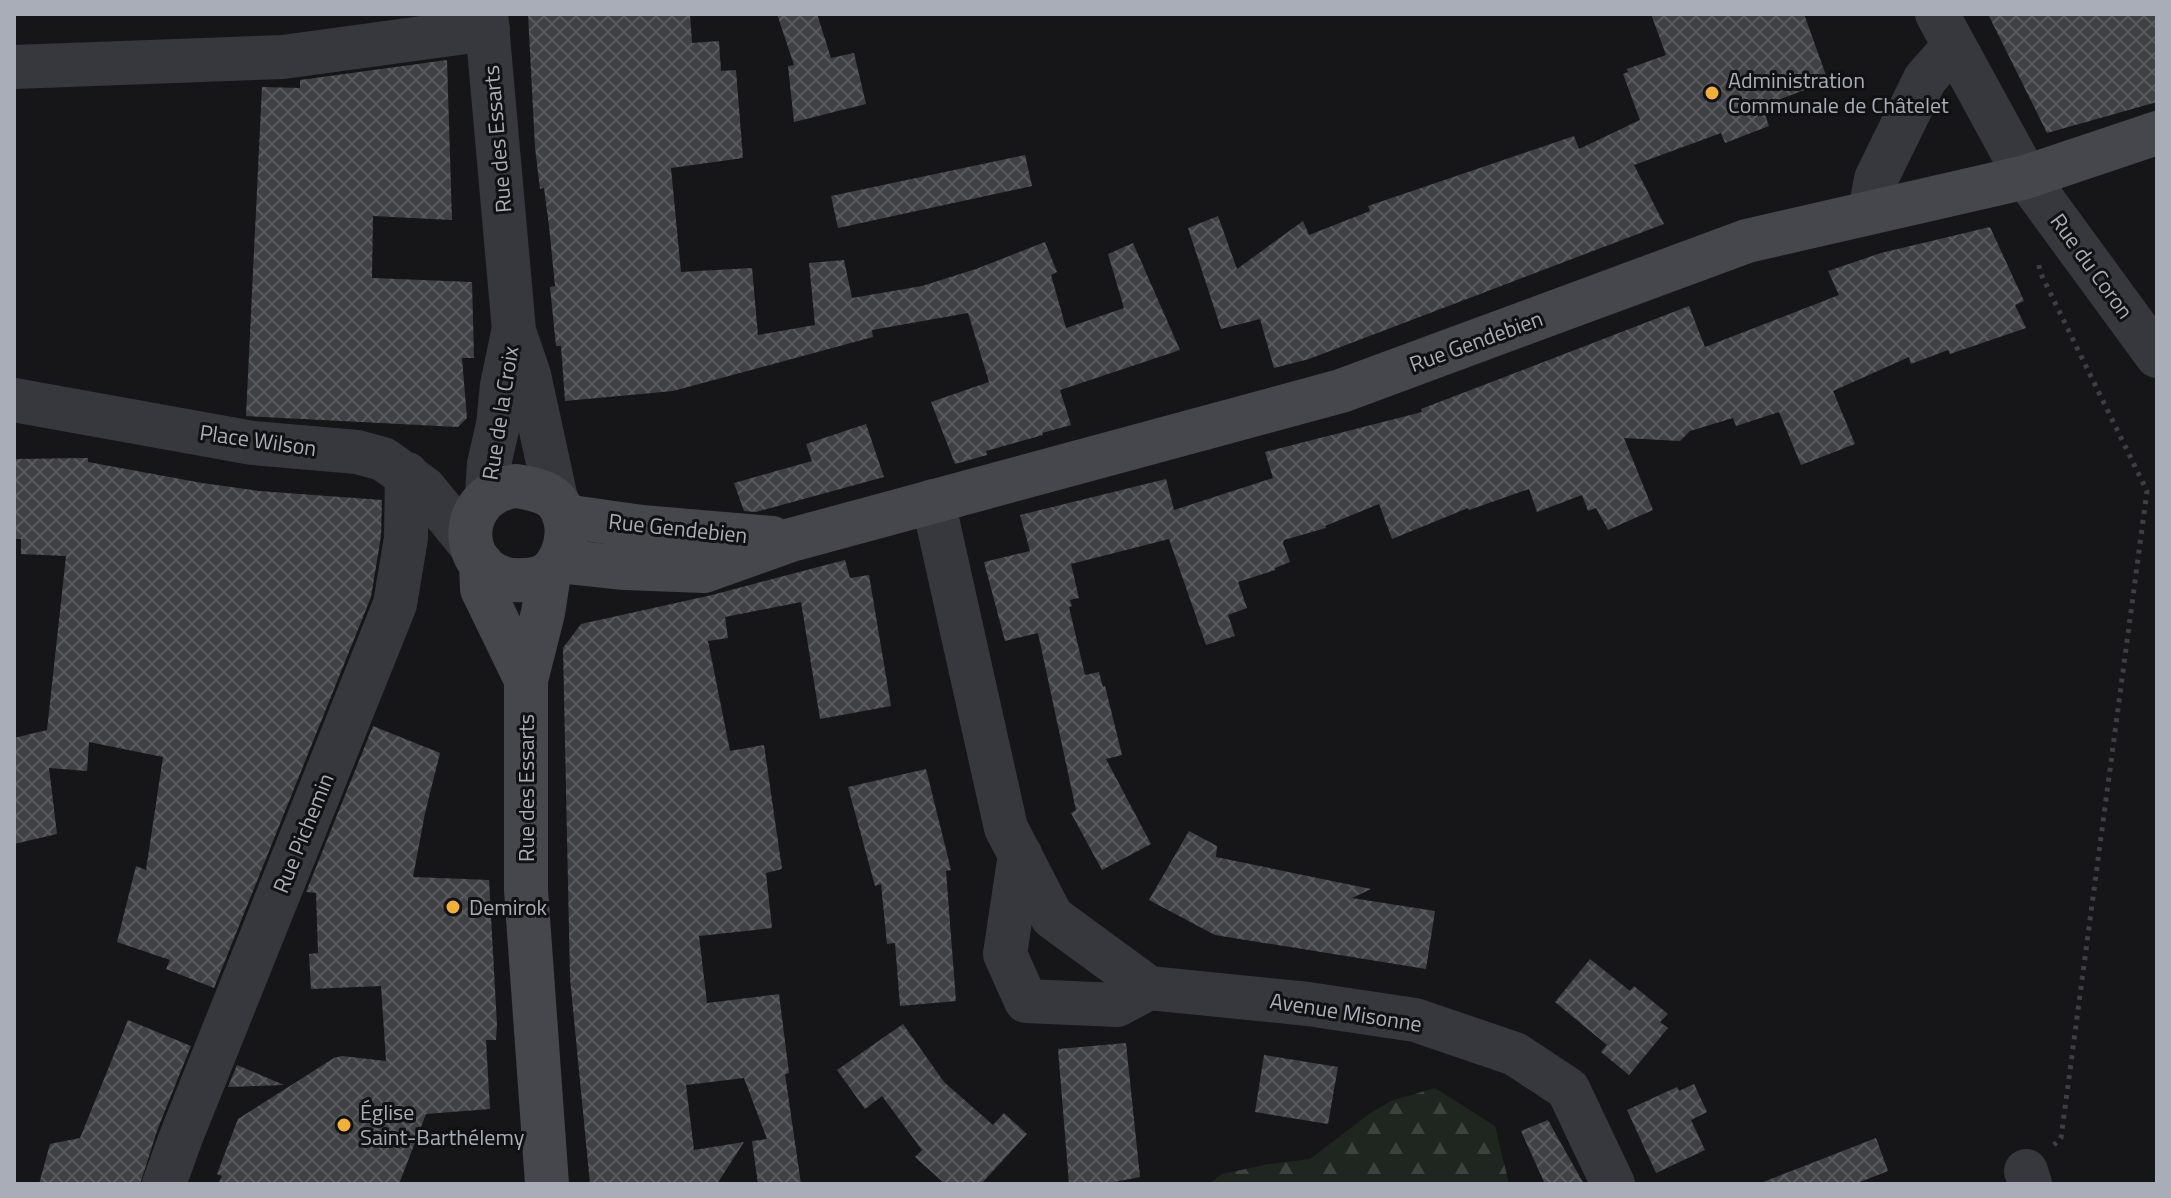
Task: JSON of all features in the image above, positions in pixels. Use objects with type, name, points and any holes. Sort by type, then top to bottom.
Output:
[{"type":"main road","name":"Rue Gendebien","points":[[554,567],[704,571],[791,540],[1341,391],[1747,241],[2026,177],[2157,133]]},
{"type":"main road","points":[[502,487],[534,489],[560,508],[567,533],[554,567],[533,580],[502,579],[490,573],[475,553],[474,514],[487,495],[502,487]]},
{"type":"main road","name":"Rue Gendebien","points":[[560,508],[642,527],[791,540]]},
{"type":"main road","name":"Rue des Essarts","points":[[475,553],[482,589],[526,680]]},
{"type":"main road","name":"Rue des Essarts","points":[[547,1184],[526,890],[526,680],[554,567]]},
{"type":"street","points":[[14,67],[283,57],[487,22]]},
{"type":"street","name":"Rue des Essarts","points":[[487,22],[514,331],[529,375],[560,508]]},
{"type":"street","points":[[1870,212],[1876,179],[1946,30]]},
{"type":"street","name":"Rue du Coron","points":[[1946,30],[2026,177],[2157,356]]},
{"type":"street","name":"Rue de la Croix","points":[[487,495],[502,385],[514,331]]},
{"type":"street","name":"Place Wilson","points":[[14,400],[253,443],[357,452],[383,459],[424,488],[475,553]]},
{"type":"street","name":"Rue Pichemin","points":[[164,1184],[395,604],[406,538],[407,474]]},
{"type":"street","points":[[933,501],[1006,828],[1020,854],[1052,917],[1149,988],[1117,1005],[1026,1001],[1005,954],[1020,854]]},
{"type":"street","name":"Avenue Misonne","points":[[1149,988],[1308,1004],[1415,1020],[1515,1054],[1568,1089],[1613,1184]]},
{"type":"path","points":[[2028,1178],[2061,1138],[2147,491],[2040,272],[2038,259]]},
{"type":"green space","points":[[1435,1088],[1495,1126],[1509,1184],[1209,1184],[1222,1174],[1310,1159],[1391,1101]]},
{"type":"building","points":[[528,14],[690,14],[692,43],[719,41],[721,71],[736,70],[743,158],[671,168],[681,272],[752,268],[758,335],[815,325],[809,263],[844,260],[852,298],[922,286],[1045,242],[1057,272],[1051,275],[1066,328],[1124,308],[1108,254],[1133,243],[1180,350],[1060,390],[1071,425],[986,451],[987,455],[955,464],[931,402],[989,382],[968,313],[872,330],[873,337],[673,391],[565,401],[561,346],[556,346],[550,287],[555,286],[549,226],[544,188],[540,189],[535,147]]},
{"type":"building","points":[[777,14],[817,14],[831,58],[854,53],[866,104],[794,122],[788,66],[794,65]]},
{"type":"building","points":[[1651,14],[1804,14],[1828,81],[1762,106],[1769,126],[1725,143],[1721,133],[1634,165],[1664,224],[1309,359],[1274,368],[1260,319],[1221,329],[1188,228],[1218,216],[1237,269],[1303,221],[1309,235],[1370,211],[1368,206],[1574,136],[1579,149],[1640,120],[1623,74],[1628,72],[1627,69],[1666,55]]},
{"type":"building","points":[[1988,14],[2157,14],[2157,102],[2047,133]]},
{"type":"building","points":[[447,60],[452,220],[373,216],[372,278],[472,282],[474,358],[462,358],[467,418],[458,427],[246,416],[262,87],[300,88],[300,80]]},
{"type":"building","points":[[1025,155],[1032,186],[838,228],[831,196]]},
{"type":"building","points":[[1990,227],[2024,301],[2015,305],[2026,328],[1911,364],[1909,357],[1833,391],[1855,444],[1801,465],[1779,412],[1736,426],[1733,418],[1690,431],[1680,441],[1624,438],[1653,510],[1608,530],[1596,508],[1588,511],[1582,495],[1537,512],[1529,489],[1468,508],[1392,539],[1379,504],[1326,528],[1284,540],[1290,562],[1238,582],[1247,608],[1228,615],[1235,636],[1206,645],[1169,539],[1071,564],[1079,598],[1070,600],[1072,606],[1069,607],[1085,675],[1099,672],[1122,755],[1106,759],[1151,844],[1102,870],[1071,813],[1076,810],[1038,633],[1005,641],[984,562],[1030,551],[1020,515],[1166,479],[1174,510],[1273,478],[1265,452],[1422,412],[1421,409],[1689,306],[1705,347],[1839,295],[1828,271],[1881,253]]},
{"type":"building","points":[[866,424],[884,477],[756,512],[744,511],[734,483],[812,461],[806,444]]},
{"type":"building","points":[[88,458],[88,462],[202,483],[259,491],[382,500],[381,536],[371,597],[214,988],[166,969],[170,960],[117,942],[136,866],[146,870],[163,757],[89,742],[87,771],[49,768],[57,834],[14,844],[14,738],[47,730],[66,556],[21,554],[21,539],[14,539],[14,459]]},
{"type":"building","points":[[845,560],[850,578],[869,575],[891,706],[820,719],[801,602],[725,617],[728,638],[708,641],[730,751],[764,745],[782,869],[766,873],[772,928],[699,936],[707,1003],[779,994],[789,1073],[785,1074],[801,1184],[758,1184],[752,1141],[767,1139],[744,1078],[686,1085],[694,1150],[744,1142],[717,1184],[590,1184],[570,978],[563,648],[581,624],[712,595]]},
{"type":"building","points":[[373,726],[440,753],[413,877],[489,880],[497,1025],[496,1040],[486,1040],[490,1109],[426,1114],[399,1184],[218,1184],[222,1176],[217,1174],[238,1119],[334,1058],[342,1056],[386,1061],[381,986],[311,989],[309,954],[318,953],[316,893],[306,892]]},
{"type":"building","points":[[926,769],[951,870],[946,871],[956,1001],[900,1006],[895,943],[887,944],[881,884],[875,886],[848,787]]},
{"type":"building","points":[[1189,831],[1217,846],[1216,857],[1371,889],[1352,898],[1435,911],[1426,969],[1215,935],[1149,900]]},
{"type":"building","points":[[1590,959],[1630,991],[1634,986],[1668,1014],[1660,1022],[1668,1028],[1629,1075],[1601,1052],[1607,1045],[1555,1002]]},
{"type":"building","points":[[128,1020],[191,1046],[158,1128],[140,1184],[39,1184],[50,1144],[80,1138]]},
{"type":"building","points":[[903,1024],[944,1082],[993,1125],[1004,1113],[1027,1134],[981,1184],[945,1184],[915,1157],[922,1150],[882,1096],[865,1109],[837,1070]]},
{"type":"building","points":[[1126,1043],[1140,1177],[1104,1184],[1069,1184],[1058,1049]]},
{"type":"building","points":[[1264,1055],[1338,1067],[1328,1124],[1255,1112]]},
{"type":"building","points":[[237,1065],[284,1085],[228,1087]]},
{"type":"building","points":[[1694,1084],[1707,1112],[1691,1120],[1705,1150],[1656,1173],[1627,1110],[1677,1087],[1679,1091]]},
{"type":"building","points":[[1548,1120],[1584,1184],[1545,1184],[1521,1131]]},
{"type":"building","points":[[1876,1138],[1888,1171],[1855,1184],[1763,1184],[1763,1182]]},
{"type":"place","name":"Administration Communale de Châtelet","points":[[1712,93]]},
{"type":"place","name":"Demirok","points":[[453,907]]},
{"type":"place","name":"Église Saint-Barthélemy","points":[[344,1125]]}]
